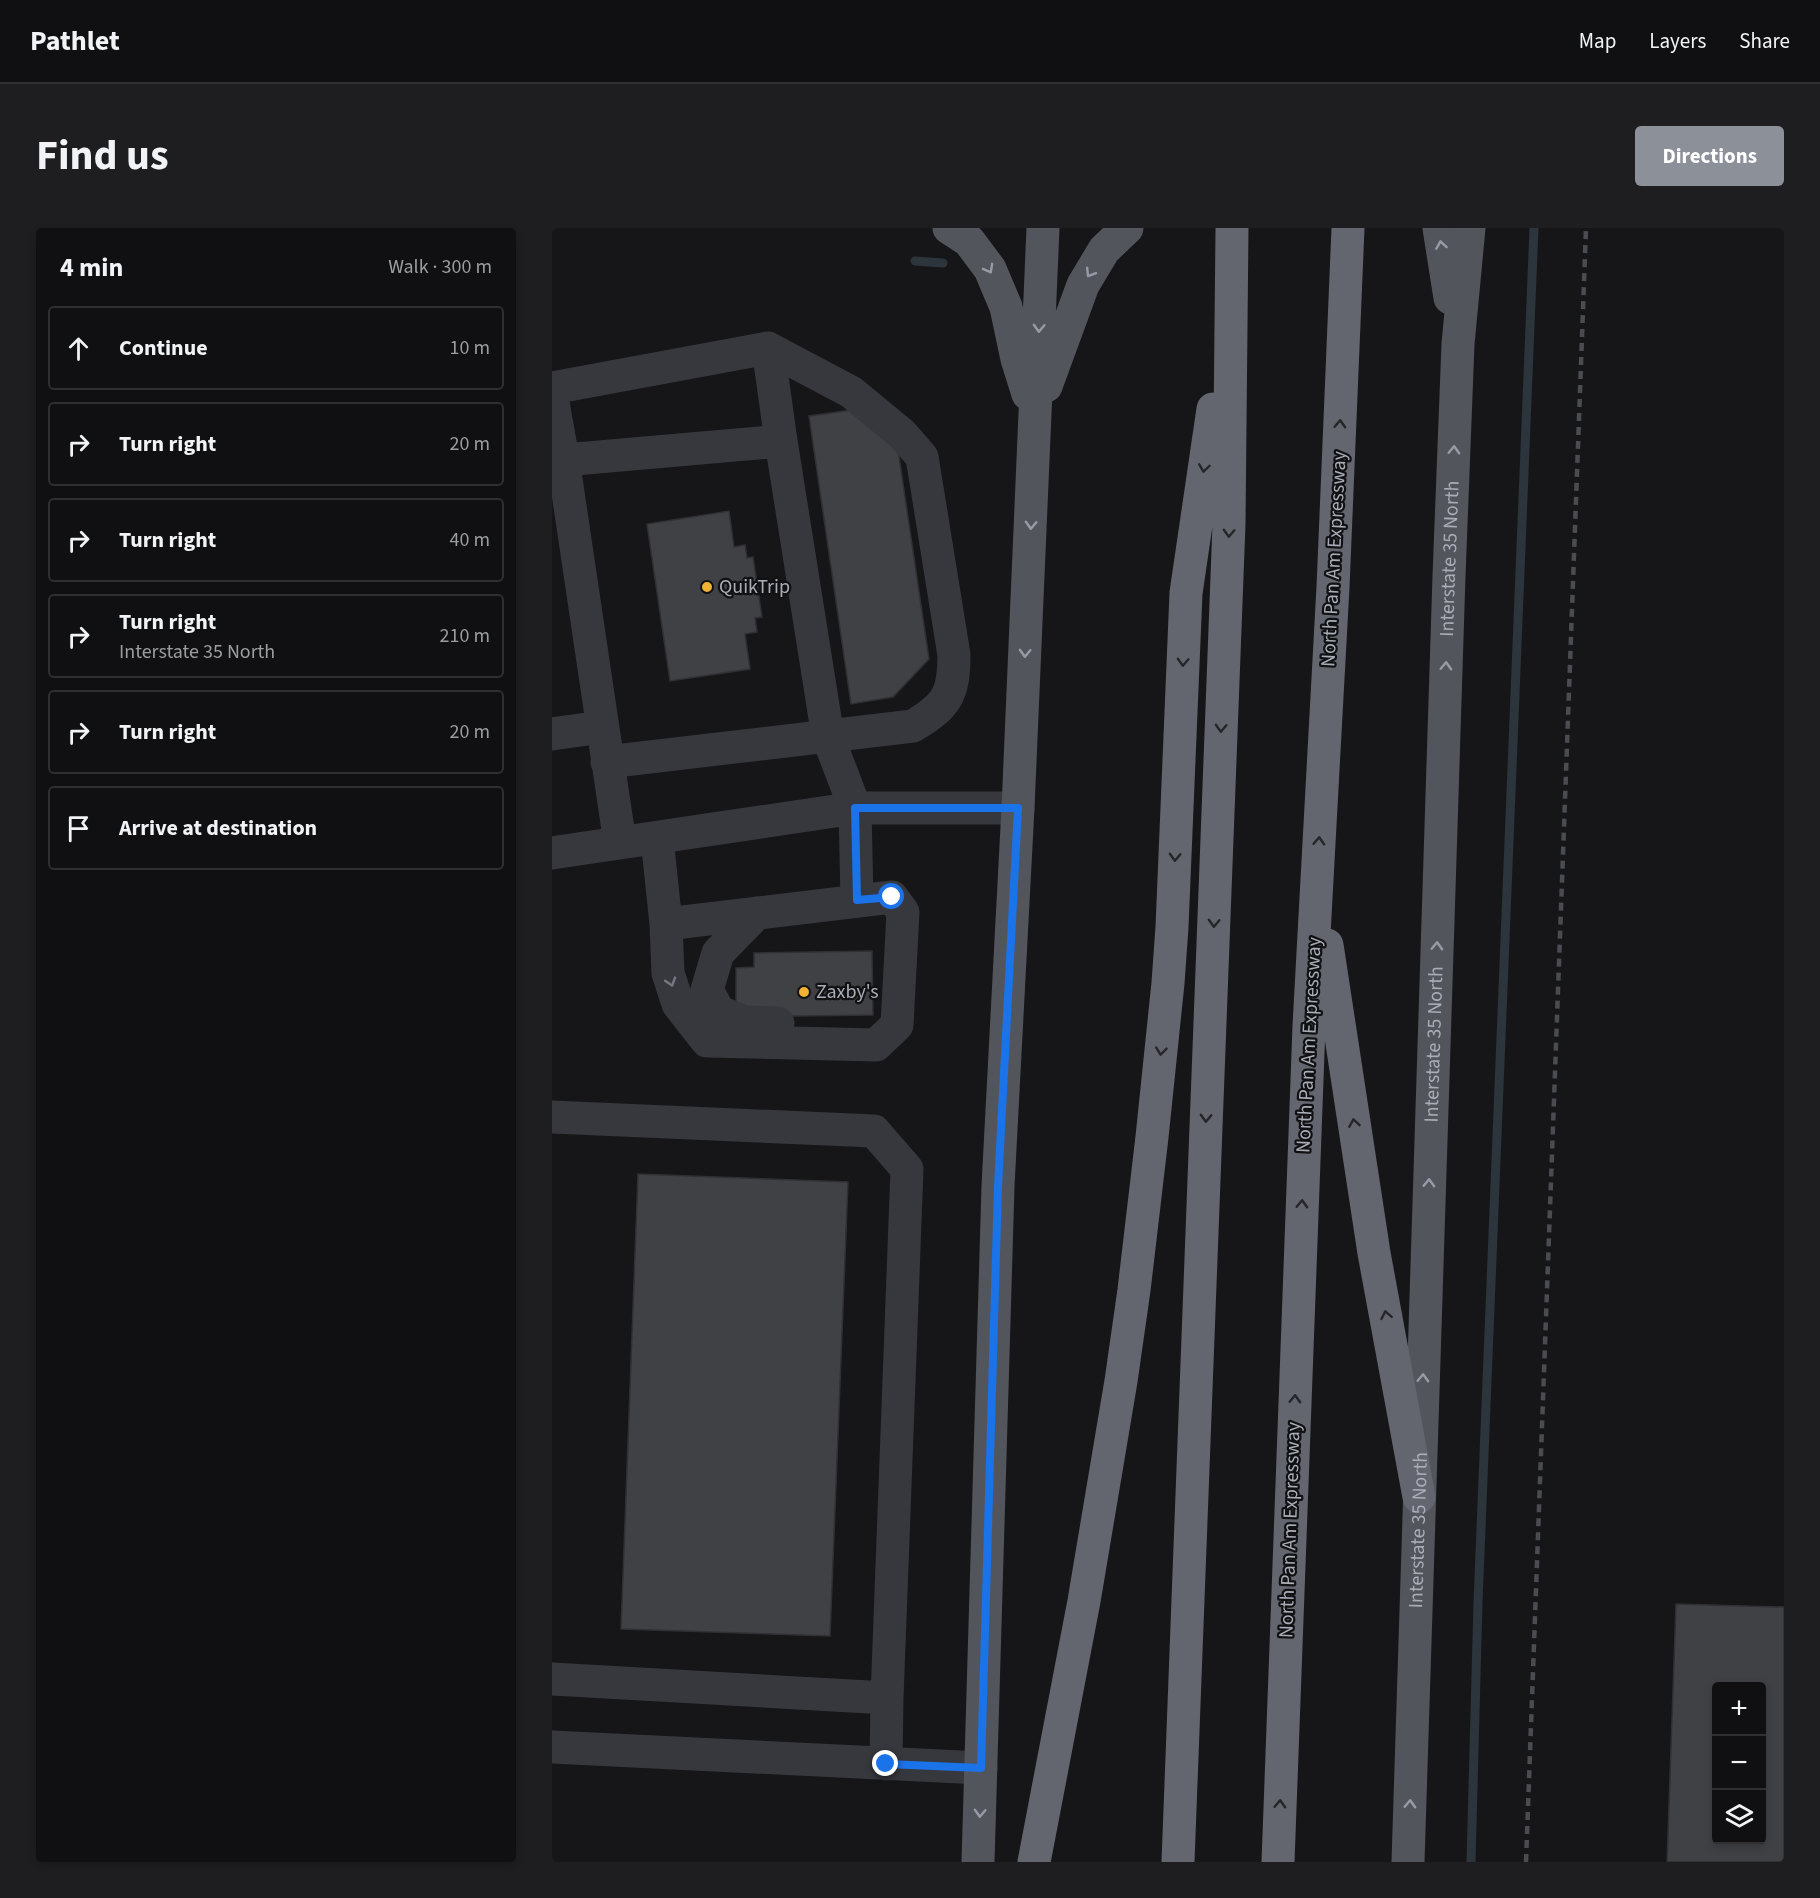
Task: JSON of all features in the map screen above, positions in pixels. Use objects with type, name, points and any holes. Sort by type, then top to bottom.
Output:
[{"type":"highway","name":"North Pan Am Expressway","points":[[1278,1862],[1309,1026],[1333,587],[1348,232]]},
{"type":"highway","points":[[1178,1862],[1229,524],[1232,237]]},
{"type":"highway","points":[[1034,1862],[1084,1601],[1121,1381],[1135,1278],[1169,972],[1186,593],[1231,286]]},
{"type":"highway","points":[[1317,880],[1374,1253],[1419,1497]]},
{"type":"main road","points":[[949,228],[969,241],[990,269],[1006,307],[1017,359],[1035,416]]},
{"type":"main road","points":[[978,1862],[998,1186],[1018,808],[1042,228]]},
{"type":"main road","points":[[1035,416],[1083,285],[1104,250],[1127,228]]},
{"type":"main road","points":[[1438,228],[1458,344]]},
{"type":"main road","name":"Interstate 35 North","points":[[1408,1862],[1458,344],[1469,228]]},
{"type":"main road","points":[[1458,344],[1484,228]]},
{"type":"lane","points":[[552,388],[768,348],[851,392],[902,434],[922,457],[954,655],[954,683],[937,712],[913,726],[608,762]]},
{"type":"lane","points":[[768,348],[828,737],[855,808],[857,900]]},
{"type":"lane","points":[[552,397],[558,460],[620,843]]},
{"type":"lane","points":[[558,460],[781,441]]},
{"type":"lane","points":[[552,734],[603,727]]},
{"type":"lane","points":[[552,853],[855,808],[1018,808]]},
{"type":"lane","points":[[657,838],[666,924],[668,973],[678,1004],[708,1041],[876,1045],[897,1025],[903,912],[892,897],[666,924]]},
{"type":"lane","points":[[757,913],[718,953],[707,990],[719,1012],[746,1022],[897,1025]]},
{"type":"lane","points":[[552,1117],[874,1131],[907,1169],[886,1764]]},
{"type":"lane","points":[[552,1679],[887,1698]]},
{"type":"lane","points":[[552,1747],[981,1768]]},
{"type":"building","name":"QuikTrip","points":[[852,410],[897,443],[929,659],[893,697],[851,704],[809,416]]},
{"type":"building","name":"QuikTrip","points":[[729,511],[734,547],[745,545],[747,558],[753,557],[762,617],[755,618],[757,632],[745,634],[750,669],[670,681],[647,524]]},
{"type":"building","name":"Zaxby's","points":[[872,951],[873,1015],[736,1017],[736,968],[754,967],[754,953]]},
{"type":"building","points":[[638,1174],[848,1182],[830,1636],[621,1629]]},
{"type":"building","points":[[1676,1604],[1784,1607],[1784,1862],[1667,1862]]},
{"type":"waterway","points":[[1471,1862],[1478,1602],[1534,228]]},
{"type":"waterway","points":[[915,261],[943,263]]},
{"type":"railway","points":[[1526,1862],[1586,228]]},
{"type":"place","name":"QuikTrip","points":[[707,587]]},
{"type":"place","name":"Zaxby's","points":[[804,992]]},
{"type":"route","points":[[886,1764],[981,1768],[998,1186],[1018,808],[855,808],[857,900],[892,897]]}]
